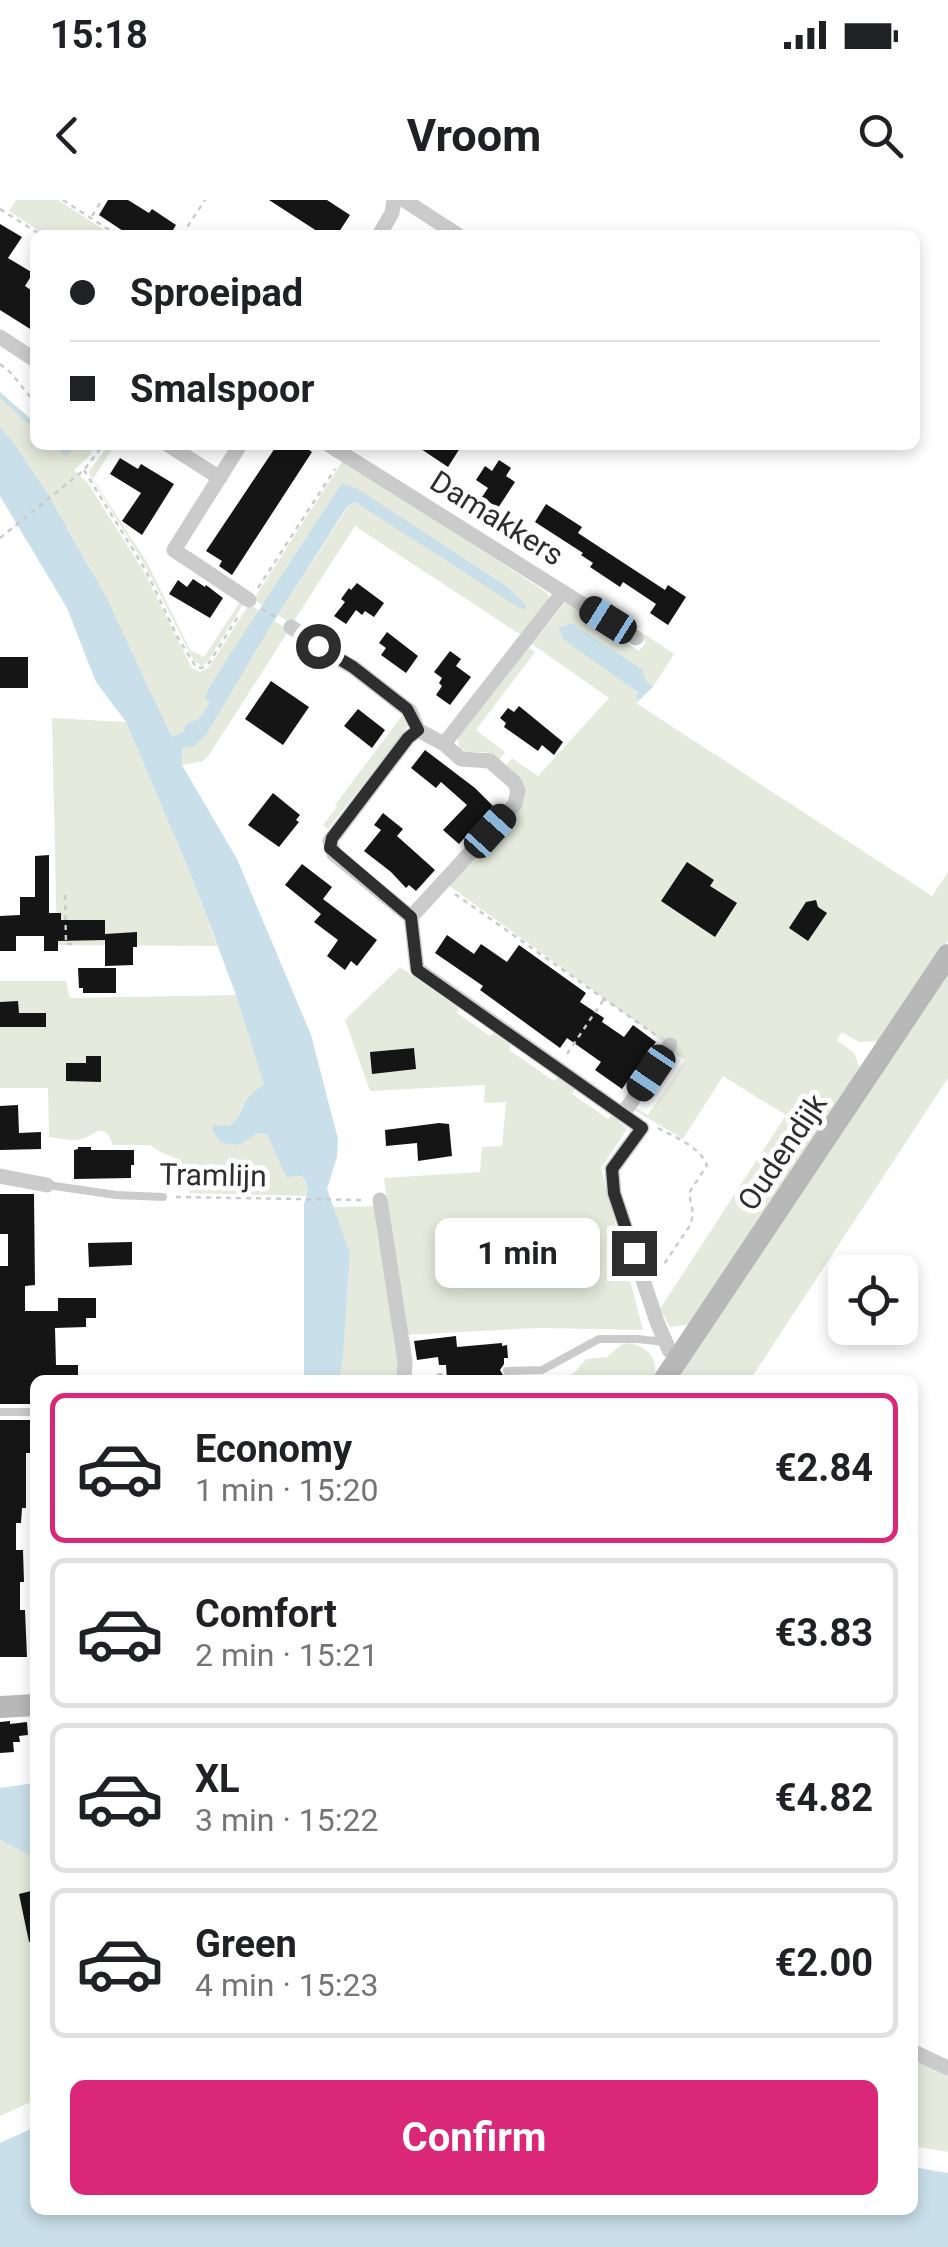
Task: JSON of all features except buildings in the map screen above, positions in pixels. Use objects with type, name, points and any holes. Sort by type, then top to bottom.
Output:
[{"type":"street","points":[[382,230],[394,200]]},
{"type":"street","points":[[404,200],[450,230]]},
{"type":"street","points":[[0,337],[30,357]]},
{"type":"street","points":[[176,450],[220,478]]},
{"type":"street","points":[[237,450],[174,550],[250,601]]},
{"type":"street","name":"Damakkers","points":[[337,450],[636,638]]},
{"type":"street","points":[[444,744],[562,592]]},
{"type":"street","points":[[290,627],[353,667],[407,709],[418,730],[461,759],[490,761],[518,790],[514,804],[411,917]]},
{"type":"street","points":[[418,730],[330,841],[334,854],[411,917],[417,970],[642,1128],[612,1169],[614,1193],[647,1291],[672,1350]]},
{"type":"street","name":"Oudendijk","points":[[665,1375],[672,1350],[948,955]]},
{"type":"street","points":[[623,1114],[670,1045]]},
{"type":"street","points":[[0,1176],[47,1184]]},
{"type":"street","points":[[380,1200],[406,1361],[405,1375]]},
{"type":"street","points":[[0,1707],[30,1705]]},
{"type":"street","points":[[918,2054],[948,2068]]},
{"type":"lane","name":"Tramlijn","points":[[47,1184],[116,1196],[163,1196]]},
{"type":"lane","points":[[507,1371],[542,1370],[599,1339],[637,1339],[672,1350]]},
{"type":"lane","points":[[0,1412],[30,1412]]},
{"type":"path","points":[[63,200],[109,230]]},
{"type":"path","points":[[90,218],[102,200]]},
{"type":"path","points":[[185,230],[205,200]]},
{"type":"path","points":[[0,208],[33,230]]},
{"type":"path","points":[[0,364],[30,397]]},
{"type":"path","points":[[0,538],[78,475],[99,450]]},
{"type":"path","points":[[250,601],[290,627]]},
{"type":"path","points":[[442,885],[670,1045]]},
{"type":"path","points":[[65,895],[66,944],[76,944]]},
{"type":"path","points":[[557,1068],[604,999]]},
{"type":"path","points":[[642,1128],[657,1128],[682,1141],[703,1156],[707,1165],[689,1194],[691,1224],[647,1291]]},
{"type":"path","name":"Tramlijn","points":[[163,1196],[380,1200]]},
{"type":"shaded area","points":[[16,200],[58,200],[104,230],[38,230],[9,211]]},
{"type":"shaded area","points":[[0,397],[30,424],[30,450],[93,450],[74,470],[87,482],[144,572],[192,668],[200,672],[209,667],[248,606],[260,611],[211,684],[210,703],[198,719],[186,724],[184,731],[172,737],[72,536],[30,466],[0,427]]},
{"type":"shaded area","points":[[105,450],[112,450],[93,479],[148,564],[190,650],[204,657],[240,602],[244,603],[202,666],[194,661],[146,567],[91,477],[89,471]]},
{"type":"shaded area","points":[[343,460],[546,592],[548,600],[521,635],[355,526],[292,624],[278,615],[355,502],[524,609],[341,484],[263,606],[254,599]]},
{"type":"shaded area","points":[[566,602],[639,651],[646,642],[637,635],[640,631],[674,654],[653,687],[642,669],[571,623],[560,628],[637,693],[636,703],[932,896],[948,872],[948,940],[882,1041],[859,1042],[842,1032],[837,1040],[854,1053],[861,1070],[691,1324],[670,1327],[660,1309],[786,1115],[723,1076],[683,1139],[634,1110],[648,1115],[685,1060],[448,885],[516,810],[506,766],[512,758],[538,776],[609,698],[532,644]]},
{"type":"shaded area","points":[[274,621],[289,630],[209,755],[203,761],[182,765],[182,749],[194,746]]},
{"type":"shaded area","points":[[529,648],[535,652],[476,730],[505,752],[499,760],[485,752],[459,748],[458,738]]},
{"type":"shaded area","points":[[404,713],[409,725],[328,829],[323,825],[335,805]]},
{"type":"shaded area","points":[[52,718],[126,722],[217,946],[57,945]]},
{"type":"shaded area","points":[[400,967],[459,1008],[457,1013],[490,1036],[494,1033],[511,1045],[509,1050],[554,1081],[558,1077],[575,1089],[572,1094],[608,1119],[612,1115],[627,1129],[601,1168],[643,1330],[539,1328],[405,1335],[384,1178],[480,1172],[482,1147],[502,1146],[506,1102],[484,1103],[485,1085],[370,1091],[345,1020]]},
{"type":"shaded area","points":[[948,969],[948,1078],[832,1255],[828,1255],[828,1261],[753,1375],[680,1375]]},
{"type":"shaded area","points":[[0,981],[66,981],[70,998],[236,995],[264,1085],[243,1105],[235,1122],[216,1125],[234,1145],[255,1135],[267,1135],[297,1175],[304,1178],[306,1196],[189,1193],[191,1168],[150,1145],[113,1145],[102,1131],[77,1140],[49,1137],[48,1088],[0,1088]]},
{"type":"shaded area","points":[[378,1206],[401,1366],[398,1375],[340,1375],[350,1254],[333,1207]]},
{"type":"shaded area","points":[[621,1345],[640,1347],[650,1354],[654,1375],[571,1375],[586,1359],[607,1357]]},
{"type":"shaded area","points":[[0,1840],[30,1855],[30,2102],[0,2116]]},
{"type":"shaded area","points":[[918,2060],[948,2074],[948,2152],[918,2147]]},
{"type":"water","points":[[0,427],[48,494],[106,597],[172,737],[198,719],[210,703],[205,698],[211,684],[341,484],[356,488],[508,587],[527,606],[524,610],[518,607],[355,502],[347,507],[267,632],[206,735],[194,746],[182,749],[182,765],[237,859],[311,1035],[338,1139],[327,1189],[350,1253],[340,1375],[304,1375],[304,1204],[308,1190],[304,1178],[287,1178],[267,1135],[258,1134],[235,1145],[220,1142],[212,1130],[213,1125],[234,1122],[250,1096],[264,1085],[193,880],[126,722],[96,682],[67,608],[0,496]]},
{"type":"water","points":[[571,623],[642,669],[653,687],[636,703],[637,692],[563,639],[559,628]]},
{"type":"water","points":[[30,1784],[30,1855],[0,1840],[0,1788]]},
{"type":"water","points":[[30,2129],[30,2215],[918,2215],[918,2168],[948,2173],[948,2247],[0,2247],[0,2143]]},
{"type":"waterway","points":[[0,395],[30,422]]},
{"type":"waterway","points":[[63,450],[68,450]]},
{"type":"route","points":[[318,646],[353,667],[407,709],[418,730],[332,838],[330,848],[411,917],[417,970],[642,1128],[612,1169],[614,1193],[634,1253]]}]
